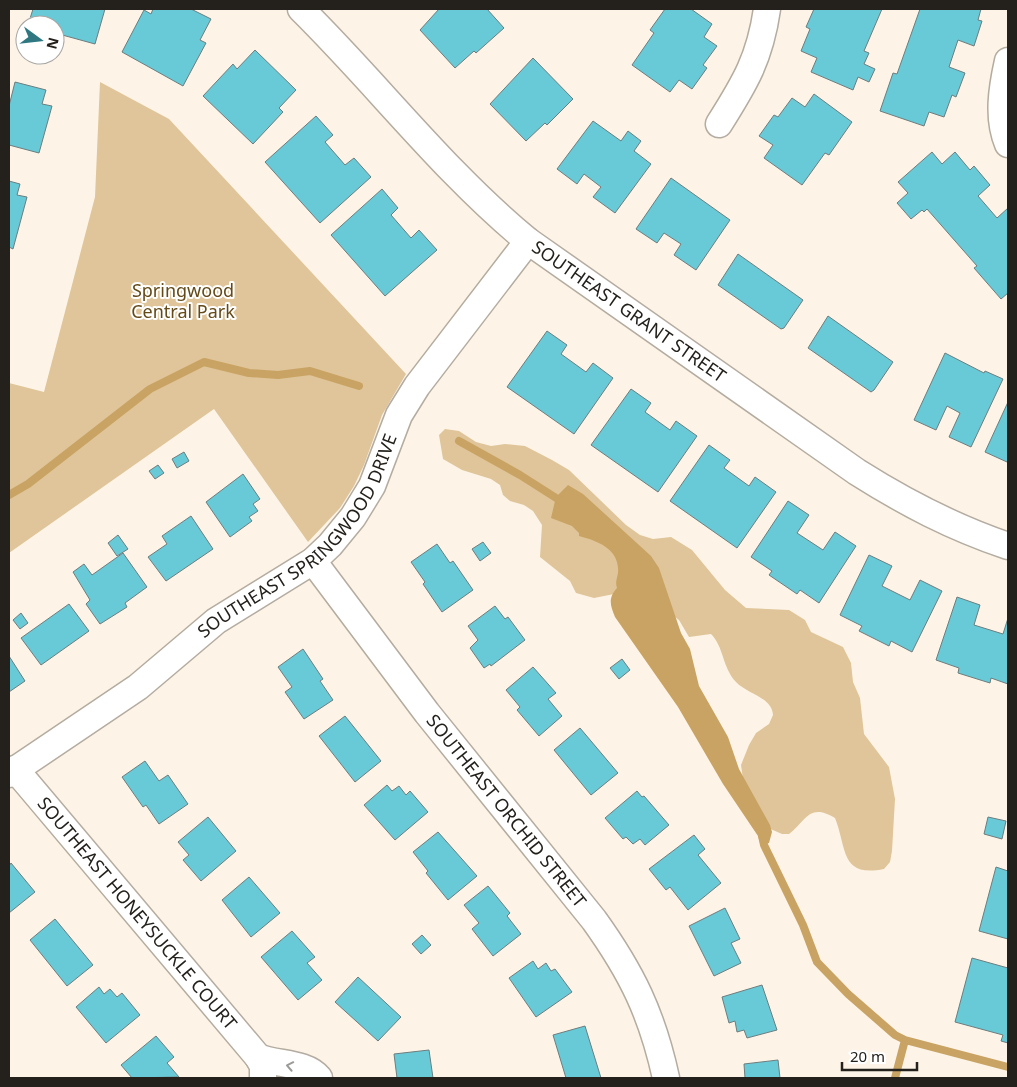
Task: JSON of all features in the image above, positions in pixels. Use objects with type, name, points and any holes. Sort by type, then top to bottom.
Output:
[{"type":"street","name":"SOUTHEAST GRANT STREET","points":[[301,9],[334,41],[450,170],[493,212],[528,241],[856,472],[909,505],[965,532],[1008,546]]},
{"type":"street","points":[[719,124],[747,81],[753,67],[764,32],[767,9]]},
{"type":"street","points":[[1008,61],[1002,98],[1002,118],[1008,144]]},
{"type":"street","name":"SOUTHEAST SPRINGWOOD DRIVE","points":[[12,772],[138,688],[216,621],[313,561],[341,532],[362,503],[372,486],[399,414],[420,382],[528,241]]},
{"type":"street","name":"SOUTHEAST ORCHID STREET","points":[[313,561],[427,713],[594,920],[620,956],[642,997],[658,1040],[666,1078]]},
{"type":"street","name":"SOUTHEAST HONEYSUCKLE COURT","points":[[12,772],[261,1067],[269,1061],[305,1069],[319,1078]]},
{"type":"green space","name":"Springwood Central Park","points":[[100,82],[169,119],[406,374],[382,415],[364,465],[354,486],[340,508],[308,542],[214,409],[9,553],[9,383],[44,392],[95,197]]},
{"type":"green space","points":[[445,429],[459,431],[476,442],[491,446],[505,444],[525,446],[552,460],[569,470],[626,525],[640,535],[653,539],[671,537],[692,550],[725,590],[746,608],[789,610],[805,620],[811,632],[843,647],[851,663],[853,682],[860,698],[864,734],[889,767],[895,799],[892,851],[890,862],[884,869],[870,871],[859,869],[852,865],[844,850],[835,818],[826,814],[819,812],[809,815],[789,834],[782,834],[766,827],[743,779],[741,765],[756,733],[769,724],[773,715],[772,709],[768,704],[741,686],[731,676],[718,645],[711,634],[689,637],[679,620],[671,614],[619,593],[594,598],[576,593],[570,581],[540,557],[542,525],[533,511],[524,505],[510,501],[503,495],[500,485],[491,479],[462,470],[443,459],[439,435]]},
{"type":"shaded area","points":[[568,485],[583,494],[628,535],[651,556],[659,568],[681,633],[690,649],[699,686],[728,737],[739,769],[770,825],[772,832],[769,843],[761,846],[758,836],[723,784],[678,707],[615,617],[611,602],[612,595],[617,588],[618,565],[612,552],[600,544],[579,536],[579,533],[572,526],[551,518],[556,497]]},
{"type":"building","points":[[33,9],[105,9],[95,44],[65,36],[65,15],[31,15]]},
{"type":"building","points":[[153,9],[191,9],[211,19],[200,40],[206,43],[183,86],[122,52],[144,10],[151,14]]},
{"type":"building","points":[[439,9],[487,9],[504,28],[476,53],[474,51],[455,68],[420,30]]},
{"type":"building","points":[[665,9],[691,9],[712,24],[704,37],[717,46],[703,65],[707,68],[692,89],[679,80],[670,92],[632,65],[654,33],[650,30]]},
{"type":"building","points":[[814,9],[882,9],[864,51],[869,53],[864,64],[875,69],[869,82],[858,77],[853,90],[811,72],[817,58],[801,51],[810,29],[806,27]]},
{"type":"building","points":[[920,9],[981,9],[978,20],[982,21],[974,46],[958,40],[949,67],[965,73],[956,97],[952,95],[944,117],[929,112],[924,126],[880,111],[893,73],[897,74]]},
{"type":"building","points":[[255,50],[296,90],[279,108],[283,112],[253,144],[203,96],[233,64],[237,69]]},
{"type":"building","points":[[533,58],[573,99],[547,125],[545,123],[526,141],[490,104]]},
{"type":"building","points":[[15,82],[46,90],[42,104],[52,106],[39,153],[9,145],[9,106]]},
{"type":"building","points":[[814,94],[852,122],[829,155],[825,153],[802,185],[764,158],[773,145],[759,136],[774,115],[778,117],[792,98],[805,107]]},
{"type":"building","points":[[316,116],[333,135],[325,142],[345,165],[354,158],[371,177],[320,223],[265,162]]},
{"type":"building","points":[[593,121],[621,141],[628,131],[641,141],[634,151],[651,164],[615,213],[593,197],[601,187],[584,174],[577,184],[557,169]]},
{"type":"building","points":[[932,152],[942,164],[955,152],[970,170],[974,166],[990,185],[978,196],[997,218],[1008,208],[1008,293],[1001,299],[974,268],[977,266],[927,209],[924,212],[922,210],[911,219],[897,203],[908,193],[898,182]]},
{"type":"building","points":[[671,178],[730,220],[696,270],[674,255],[681,244],[664,233],[657,243],[636,229]]},
{"type":"building","points":[[9,181],[20,184],[17,195],[27,197],[13,249],[9,247]]},
{"type":"building","points":[[382,189],[398,208],[391,215],[411,238],[419,230],[437,250],[385,296],[331,235]]},
{"type":"building","points":[[738,254],[803,300],[784,328],[781,329],[718,285]]},
{"type":"building","points":[[828,316],[893,362],[871,392],[808,348]]},
{"type":"building","points":[[547,331],[567,345],[561,354],[586,372],[593,363],[613,378],[574,434],[507,387]]},
{"type":"building","points":[[945,353],[984,373],[985,371],[1003,379],[971,447],[949,437],[960,413],[947,406],[936,430],[914,420]]},
{"type":"building","points":[[631,389],[651,403],[645,412],[670,430],[676,421],[697,436],[658,492],[591,445]]},
{"type":"building","points":[[1008,402],[1008,459],[1007,462],[985,452]]},
{"type":"building","points":[[709,445],[730,460],[724,468],[749,486],[755,477],[776,492],[737,548],[670,501]]},
{"type":"building","points":[[184,452],[189,461],[177,468],[172,459]]},
{"type":"building","points":[[158,465],[164,473],[155,479],[149,471]]},
{"type":"building","points":[[243,474],[260,499],[253,504],[258,511],[249,517],[252,521],[230,537],[206,502]]},
{"type":"building","points":[[788,501],[809,515],[797,533],[823,550],[835,532],[856,546],[819,603],[800,590],[797,594],[769,575],[772,571],[751,557]]},
{"type":"building","points":[[191,516],[213,549],[166,581],[148,557],[167,544],[162,536]]},
{"type":"building","points":[[118,535],[128,549],[117,556],[108,543]]},
{"type":"building","points":[[483,542],[491,553],[480,561],[472,549]]},
{"type":"building","points":[[437,544],[450,563],[453,561],[473,590],[442,612],[411,562]]},
{"type":"building","points":[[123,553],[147,587],[125,603],[127,607],[100,624],[86,604],[90,600],[73,572],[84,564],[92,575]]},
{"type":"building","points":[[869,555],[892,566],[882,586],[910,600],[920,580],[942,591],[912,652],[891,641],[889,646],[859,631],[862,626],[840,615]]},
{"type":"building","points":[[957,597],[980,605],[974,625],[1003,634],[1008,618],[1008,684],[991,678],[990,683],[958,673],[959,668],[936,660]]},
{"type":"building","points":[[69,604],[89,631],[41,665],[21,638]]},
{"type":"building","points":[[495,606],[505,619],[508,617],[525,640],[491,666],[490,664],[484,668],[470,648],[478,640],[468,626]]},
{"type":"building","points":[[21,613],[28,623],[20,629],[13,620]]},
{"type":"building","points":[[303,649],[323,679],[320,681],[333,700],[304,719],[285,692],[292,687],[278,667]]},
{"type":"building","points":[[9,656],[25,681],[9,692]]},
{"type":"building","points":[[622,659],[630,670],[619,679],[610,668]]},
{"type":"building","points":[[533,667],[556,693],[548,699],[562,716],[539,736],[517,710],[520,707],[506,690]]},
{"type":"building","points":[[345,716],[381,761],[355,782],[319,736]]},
{"type":"building","points":[[580,728],[618,773],[591,795],[554,750]]},
{"type":"building","points":[[145,761],[159,781],[168,775],[188,804],[159,824],[146,805],[143,807],[122,777]]},
{"type":"building","points":[[387,785],[392,791],[399,786],[406,795],[410,791],[428,812],[395,840],[364,805]]},
{"type":"building","points":[[637,791],[642,797],[644,796],[669,825],[645,845],[640,839],[633,844],[626,837],[623,839],[605,818]]},
{"type":"building","points":[[208,817],[236,851],[201,881],[183,860],[189,855],[178,842]]},
{"type":"building","points":[[988,817],[1006,821],[1002,839],[984,834]]},
{"type":"building","points":[[438,832],[477,876],[448,900],[426,873],[428,871],[413,852]]},
{"type":"building","points":[[694,835],[705,849],[698,855],[721,883],[688,910],[670,887],[666,890],[649,869]]},
{"type":"building","points":[[11,863],[35,892],[9,913],[9,866]]},
{"type":"building","points":[[996,867],[1008,871],[1008,939],[979,931]]},
{"type":"building","points":[[249,877],[280,913],[251,937],[222,900]]},
{"type":"building","points":[[488,886],[510,913],[507,916],[521,934],[493,956],[472,929],[479,923],[464,905]]},
{"type":"building","points":[[725,908],[740,939],[731,943],[741,963],[714,976],[689,926]]},
{"type":"building","points":[[55,919],[93,965],[67,986],[30,940]]},
{"type":"building","points":[[292,931],[315,957],[307,963],[322,980],[298,1000],[261,957]]},
{"type":"building","points":[[422,935],[431,945],[421,954],[412,944]]},
{"type":"building","points":[[972,958],[1008,968],[1008,1043],[1001,1041],[1003,1035],[955,1022]]},
{"type":"building","points":[[533,961],[538,969],[546,963],[551,971],[555,969],[572,992],[536,1017],[509,978]]},
{"type":"building","points":[[358,977],[401,1017],[378,1041],[335,1002]]},
{"type":"building","points":[[762,985],[777,1030],[747,1038],[744,1030],[737,1032],[735,1021],[729,1023],[722,997]]},
{"type":"building","points":[[99,987],[104,994],[110,989],[117,997],[122,993],[140,1015],[106,1043],[76,1007]]},
{"type":"building","points":[[585,1026],[601,1078],[566,1078],[553,1035]]},
{"type":"building","points":[[156,1036],[174,1057],[167,1063],[179,1077],[132,1078],[121,1065]]},
{"type":"building","points":[[429,1050],[433,1078],[397,1078],[394,1054]]},
{"type":"building","points":[[778,1060],[780,1078],[745,1078],[744,1064]]},
{"type":"waterway","points":[[9,495],[28,484],[150,389],[204,362],[249,373],[278,375],[310,371],[359,386]]},
{"type":"waterway","points":[[459,441],[520,475],[564,503]]},
{"type":"waterway","points":[[762,836],[764,845],[803,925],[817,962],[848,994],[895,1035],[905,1040],[1008,1067]]},
{"type":"waterway","points":[[895,1078],[905,1040]]}]
